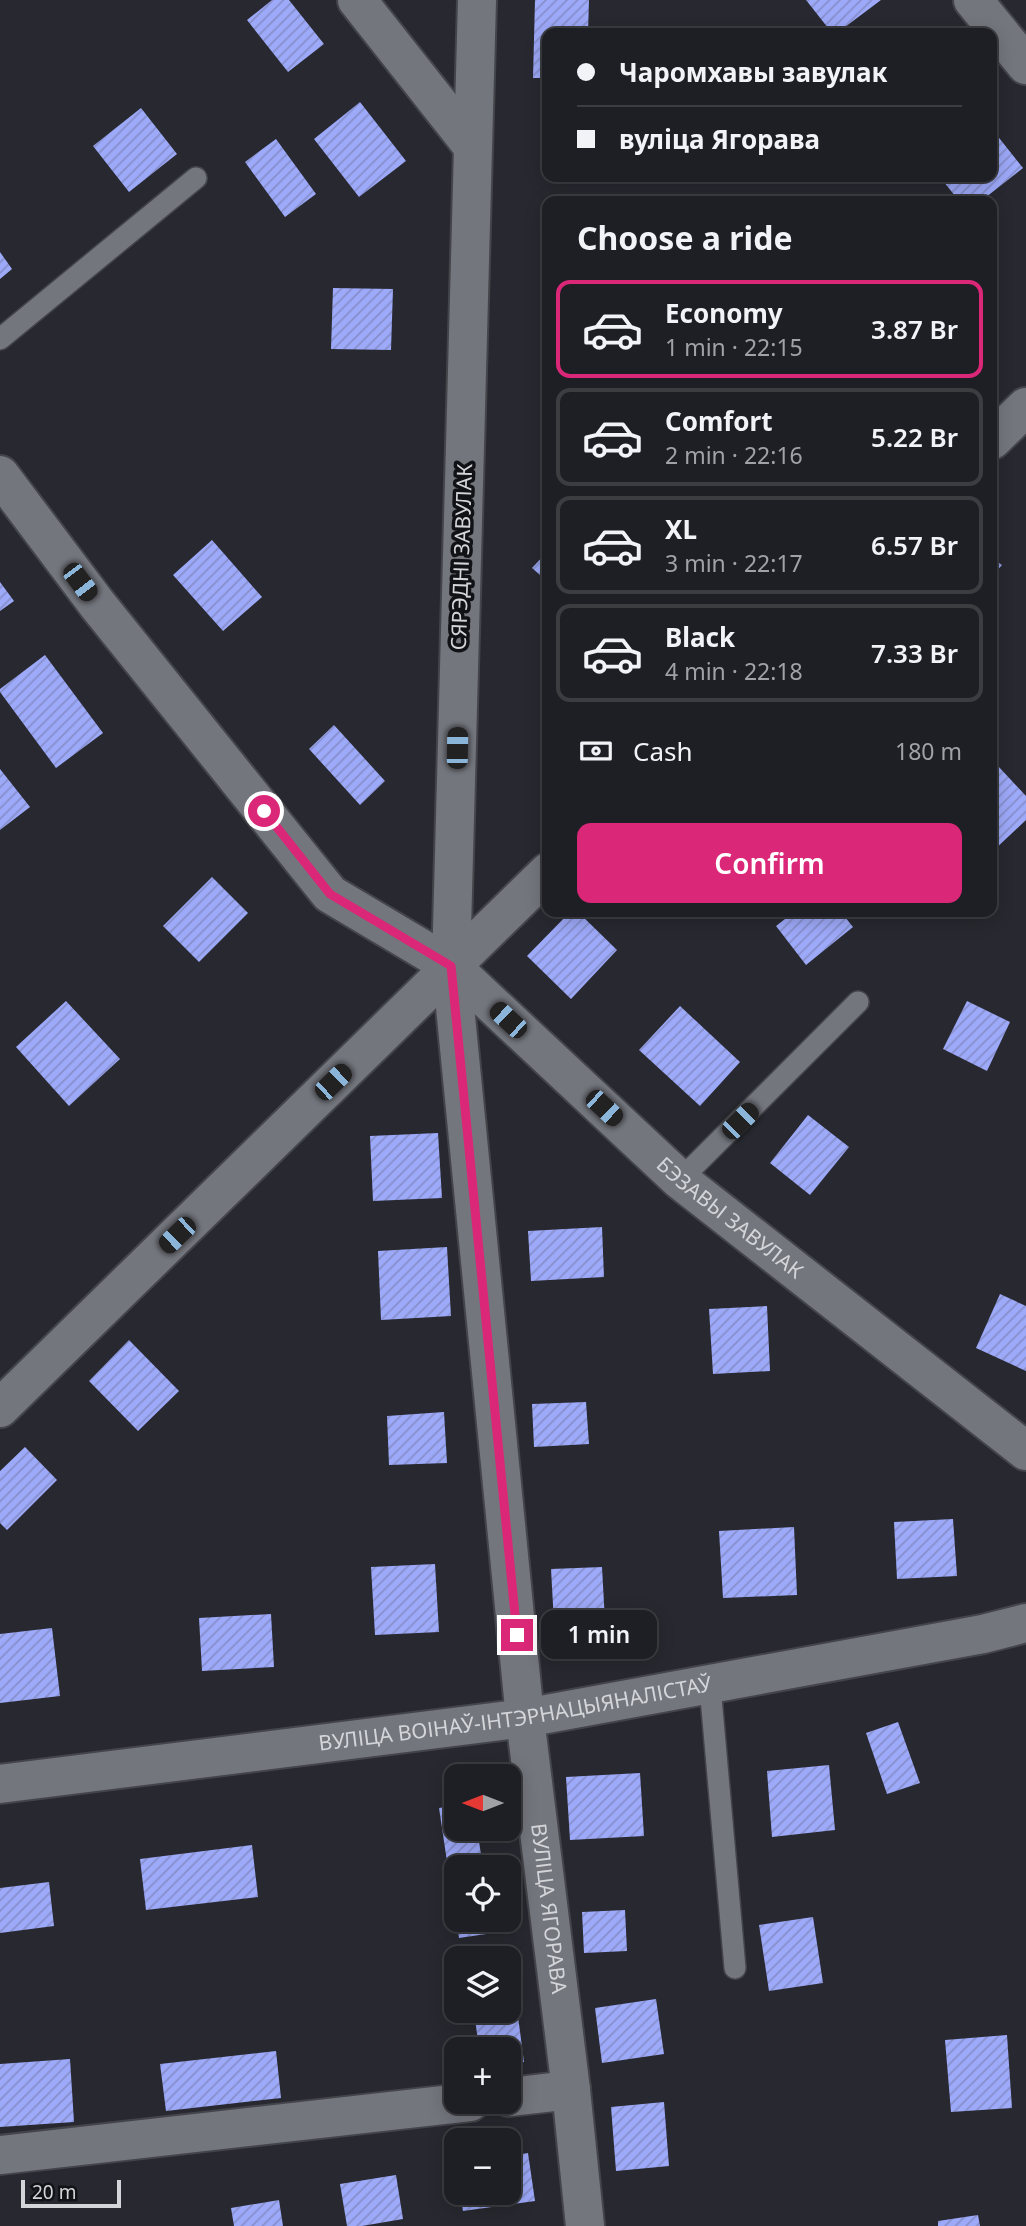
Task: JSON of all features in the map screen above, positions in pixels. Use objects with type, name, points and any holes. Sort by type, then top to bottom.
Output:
[{"type":"street","points":[[357,0],[473,147]]},
{"type":"street","name":"СЯРЭДНІ ЗАВУЛАК","points":[[451,966],[477,0]]},
{"type":"street","points":[[973,0],[996,28]]},
{"type":"street","points":[[997,29],[1026,65]]},
{"type":"street","points":[[997,435],[1026,407]]},
{"type":"street","name":"БЭЗАВЫ ЗАВУЛАК","points":[[0,475],[96,604],[330,894],[451,966],[680,1180],[1026,1451]]},
{"type":"street","points":[[0,1408],[542,878]]},
{"type":"street","name":"ВУЛІЦА ЯГОРАВА","points":[[451,966],[525,1718],[585,2226]]},
{"type":"street","name":"ВУЛІЦА ВОІНАЎ-ІНТЭРНАЦЫЯНАЛІСТАЎ","points":[[0,1783],[525,1718],[710,1686],[983,1634],[1026,1623]]},
{"type":"street","points":[[521,2096],[571,2090]]},
{"type":"street","points":[[0,2155],[444,2105]]},
{"type":"lane","points":[[0,340],[196,178]]},
{"type":"lane","points":[[680,1180],[858,1002]]},
{"type":"lane","points":[[710,1686],[736,1968]]},
{"type":"building","points":[[272,0],[289,0],[324,44],[288,72],[247,20]]},
{"type":"building","points":[[535,0],[589,0],[588,28],[542,28],[542,78],[533,78]]},
{"type":"building","points":[[806,0],[881,0],[844,28],[828,28]]},
{"type":"building","points":[[360,102],[406,161],[359,197],[314,139]]},
{"type":"building","points":[[141,108],[177,154],[129,192],[93,146]]},
{"type":"building","points":[[997,135],[1023,168],[987,196],[955,196],[944,182],[997,182]]},
{"type":"building","points":[[276,139],[316,194],[285,217],[245,162]]},
{"type":"building","points":[[0,252],[12,269],[0,279]]},
{"type":"building","points":[[333,288],[393,289],[391,350],[331,349]]},
{"type":"building","points":[[212,540],[262,597],[223,631],[173,575]]},
{"type":"building","points":[[542,557],[542,577],[532,568]]},
{"type":"building","points":[[0,582],[14,601],[0,611]]},
{"type":"building","points":[[45,655],[103,733],[56,768],[0,692],[0,689]]},
{"type":"building","points":[[334,725],[385,781],[360,805],[309,749]]},
{"type":"building","points":[[997,767],[1026,796],[1026,820],[997,847]]},
{"type":"building","points":[[0,769],[30,807],[0,830]]},
{"type":"building","points":[[212,877],[248,913],[199,962],[163,926]]},
{"type":"building","points":[[565,917],[583,917],[617,950],[571,999],[527,956]]},
{"type":"building","points":[[788,917],[845,917],[853,927],[806,965],[776,926]]},
{"type":"building","points":[[66,1001],[120,1059],[69,1106],[16,1047]]},
{"type":"building","points":[[967,1001],[1010,1022],[987,1071],[943,1049]]},
{"type":"building","points":[[680,1006],[740,1062],[700,1106],[639,1050]]},
{"type":"building","points":[[808,1115],[849,1147],[810,1195],[770,1163]]},
{"type":"building","points":[[438,1133],[442,1198],[373,1201],[370,1136]]},
{"type":"building","points":[[602,1227],[604,1277],[531,1281],[528,1231]]},
{"type":"building","points":[[447,1247],[451,1316],[381,1320],[378,1251]]},
{"type":"building","points":[[1000,1294],[1026,1306],[1026,1371],[976,1348]]},
{"type":"building","points":[[767,1306],[770,1371],[713,1374],[709,1309]]},
{"type":"building","points":[[129,1340],[179,1391],[138,1431],[89,1381]]},
{"type":"building","points":[[586,1402],[589,1444],[534,1447],[532,1404]]},
{"type":"building","points":[[444,1412],[447,1463],[389,1465],[387,1416]]},
{"type":"building","points":[[25,1447],[57,1480],[7,1530],[0,1523],[0,1471]]},
{"type":"building","points":[[953,1519],[957,1576],[897,1579],[894,1522]]},
{"type":"building","points":[[794,1527],[797,1595],[723,1598],[719,1531]]},
{"type":"building","points":[[435,1564],[439,1632],[375,1635],[371,1567]]},
{"type":"building","points":[[602,1567],[605,1621],[554,1623],[551,1569]]},
{"type":"building","points":[[271,1614],[274,1667],[202,1671],[199,1618]]},
{"type":"building","points":[[52,1628],[60,1696],[0,1703],[0,1634]]},
{"type":"building","points":[[898,1722],[920,1783],[887,1794],[866,1733]]},
{"type":"building","points":[[829,1765],[835,1830],[772,1837],[767,1771]]},
{"type":"building","points":[[640,1773],[644,1836],[570,1840],[566,1777]]},
{"type":"building","points":[[444,1807],[444,1841],[479,1841],[481,1855],[446,1855],[439,1808]]},
{"type":"building","points":[[252,1845],[258,1897],[146,1910],[140,1859]]},
{"type":"building","points":[[49,1882],[54,1926],[0,1933],[0,1888]]},
{"type":"building","points":[[625,1910],[627,1951],[584,1953],[582,1912]]},
{"type":"building","points":[[813,1917],[823,1983],[769,1991],[759,1925]]},
{"type":"building","points":[[458,1932],[493,1932],[493,1933],[459,1938]]},
{"type":"building","points":[[656,1999],[664,2054],[602,2063],[595,2008]]},
{"type":"building","points":[[476,2023],[519,2023],[521,2037],[477,2037]]},
{"type":"building","points":[[1007,2035],[1012,2108],[951,2112],[945,2040]]},
{"type":"building","points":[[521,2039],[524,2062],[521,2062]]},
{"type":"building","points":[[276,2051],[281,2098],[166,2111],[160,2064]]},
{"type":"building","points":[[70,2059],[74,2122],[0,2127],[0,2064]]},
{"type":"building","points":[[664,2102],[669,2166],[616,2171],[611,2107]]},
{"type":"building","points":[[528,2153],[535,2201],[521,2203],[521,2154]]},
{"type":"building","points":[[396,2175],[403,2219],[347,2226],[340,2184]]},
{"type":"building","points":[[279,2200],[283,2226],[234,2226],[231,2208]]},
{"type":"building","points":[[462,2205],[506,2205],[463,2211]]},
{"type":"building","points":[[978,2215],[980,2226],[938,2226],[938,2221]]},
{"type":"route","points":[[264,811],[330,894],[451,966],[517,1635]]}]
